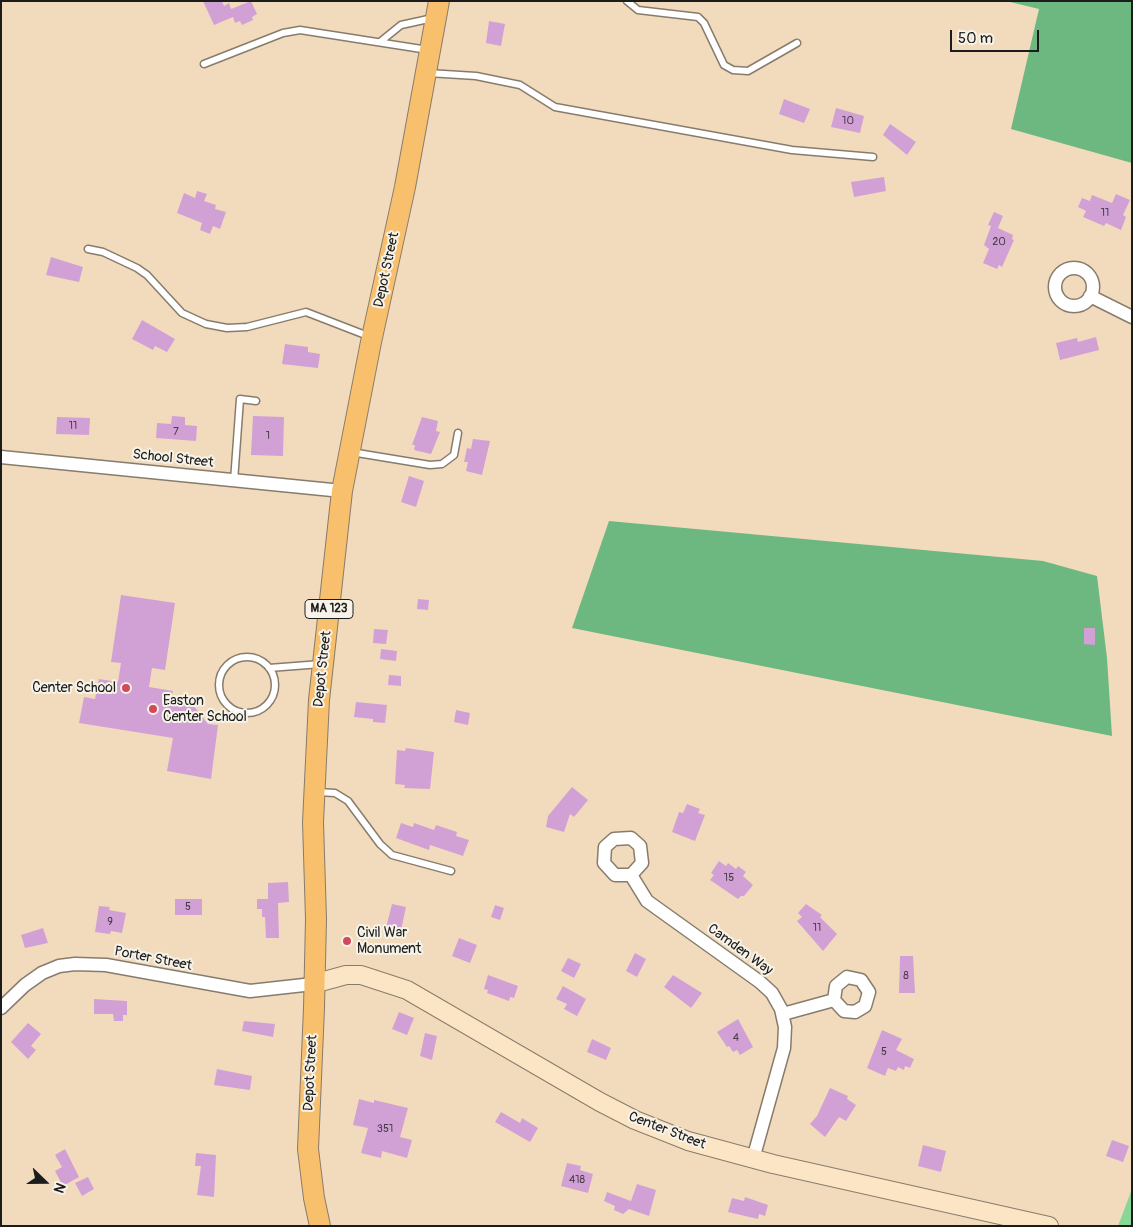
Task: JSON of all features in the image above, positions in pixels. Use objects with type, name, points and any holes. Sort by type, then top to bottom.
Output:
[{"type":"highway","name":"Depot Street","points":[[320,1226],[314,1198],[308,1150],[316,920],[312,822],[323,664],[342,491],[372,338],[405,187],[438,9]]},
{"type":"main road","name":"Center Street","points":[[313,984],[346,975],[361,975],[394,984],[635,1120],[688,1141],[753,1159],[1049,1226]]},
{"type":"street","points":[[1090,296],[1132,317]]},
{"type":"street","name":"School Street","points":[[1,457],[342,491]]},
{"type":"street","name":"Camden Way","points":[[631,875],[650,904],[764,985],[778,1003],[783,1014],[784,1048],[753,1159]]},
{"type":"street","name":"Porter Street","points":[[1,1008],[25,985],[42,973],[59,966],[75,964],[106,964],[250,991],[313,984]]},
{"type":"street","points":[[783,1014],[834,1000]]},
{"type":"lane","points":[[627,1],[638,10],[698,17],[704,23],[724,65],[733,70],[748,71],[797,43]]},
{"type":"lane","points":[[380,42],[402,25],[438,9]]},
{"type":"lane","points":[[204,64],[283,32],[300,30],[431,51]]},
{"type":"lane","points":[[426,73],[476,76],[520,84],[555,107],[608,117],[792,150],[872,157]]},
{"type":"lane","points":[[88,248],[103,252],[137,268],[147,275],[182,313],[206,324],[227,328],[247,326],[306,312],[372,338]]},
{"type":"lane","points":[[234,480],[240,399],[256,401]]},
{"type":"lane","points":[[350,452],[430,466],[442,464],[454,455],[458,433]]},
{"type":"lane","points":[[269,668],[274,685],[269,702],[262,708],[244,713],[228,706],[222,698],[219,680],[228,664],[244,657],[254,658],[269,668],[323,664]]},
{"type":"lane","points":[[314,792],[335,793],[348,801],[380,844],[392,855],[451,871]]},
{"type":"green space","points":[[1006,1],[1132,1],[1132,163],[1011,129],[1039,9]]},
{"type":"green space","points":[[609,521],[1043,561],[1097,576],[1107,658],[1112,736],[572,628]]},
{"type":"green space","points":[[1132,1189],[1132,1226],[1118,1226]]},
{"type":"building","points":[[203,1],[222,1],[224,6],[229,3],[231,9],[251,1],[257,14],[252,17],[253,20],[242,25],[240,21],[235,23],[233,17],[214,25]]},
{"type":"building","points":[[489,21],[505,24],[501,46],[486,43]]},
{"type":"building","points":[[784,99],[810,109],[804,123],[779,114]]},
{"type":"building","points":[[836,108],[864,116],[860,133],[831,127]]},
{"type":"building","points":[[890,124],[916,142],[907,155],[883,135]]},
{"type":"building","points":[[884,177],[886,191],[854,197],[851,182]]},
{"type":"building","points":[[197,191],[207,194],[204,201],[216,205],[215,209],[226,212],[220,229],[213,226],[210,234],[200,230],[202,223],[177,213],[184,193],[195,198]]},
{"type":"building","points":[[1116,194],[1130,200],[1123,215],[1126,217],[1121,230],[1106,223],[1104,226],[1083,217],[1086,211],[1078,207],[1082,198],[1090,201],[1092,195],[1112,203]]},
{"type":"building","points":[[994,212],[1003,216],[998,228],[1013,235],[1012,239],[1014,240],[1002,267],[999,265],[997,269],[983,263],[989,249],[984,245],[991,226],[988,225]]},
{"type":"building","points":[[51,257],[83,267],[79,282],[46,275]]},
{"type":"building","points":[[142,320],[175,339],[167,352],[155,346],[153,350],[132,339]]},
{"type":"building","points":[[1096,337],[1099,350],[1060,360],[1056,343],[1077,338],[1078,342]]},
{"type":"building","points":[[285,344],[308,347],[308,352],[320,354],[318,368],[282,364]]},
{"type":"building","points":[[172,416],[185,417],[185,425],[197,426],[196,441],[156,438],[157,423],[171,424]]},
{"type":"building","points":[[253,416],[284,417],[283,456],[251,455]]},
{"type":"building","points":[[57,417],[90,418],[89,435],[56,434]]},
{"type":"building","points":[[422,417],[438,421],[436,431],[440,432],[431,454],[414,450],[415,445],[412,445]]},
{"type":"building","points":[[473,439],[490,441],[482,475],[466,471],[468,462],[464,462],[467,448],[471,449]]},
{"type":"building","points":[[409,476],[424,481],[416,507],[401,502]]},
{"type":"building","name":"Center School","points":[[121,595],[175,603],[165,670],[152,668],[149,687],[173,691],[171,698],[194,701],[193,705],[208,724],[218,725],[211,779],[167,771],[173,738],[79,723],[84,697],[95,699],[99,679],[118,682],[121,663],[111,662]]},
{"type":"building","points":[[418,599],[429,600],[428,610],[417,609]]},
{"type":"building","points":[[1084,628],[1095,628],[1095,645],[1084,644]]},
{"type":"building","points":[[374,629],[388,630],[386,644],[373,643]]},
{"type":"building","points":[[381,649],[397,651],[396,661],[380,659]]},
{"type":"building","points":[[389,675],[401,676],[401,686],[388,685]]},
{"type":"building","points":[[356,702],[387,705],[385,723],[373,722],[373,719],[354,717]]},
{"type":"building","points":[[456,710],[470,713],[468,725],[454,722]]},
{"type":"building","points":[[406,748],[434,752],[430,789],[404,788],[405,785],[395,784],[397,750],[405,751]]},
{"type":"building","points":[[572,787],[588,800],[574,817],[570,814],[564,832],[546,827],[548,816]]},
{"type":"building","points":[[687,804],[700,809],[698,813],[705,815],[695,841],[672,832],[679,812],[683,813]]},
{"type":"building","points":[[401,823],[413,827],[414,823],[434,830],[436,825],[457,832],[456,836],[469,840],[463,856],[430,845],[429,850],[396,838]]},
{"type":"building","points":[[719,861],[726,866],[728,863],[736,869],[738,866],[746,872],[743,876],[753,885],[744,896],[738,899],[710,880],[714,875],[711,873]]},
{"type":"building","points":[[288,882],[289,902],[278,903],[279,938],[266,938],[265,917],[262,917],[262,909],[257,909],[257,899],[268,899],[268,883]]},
{"type":"building","points":[[175,899],[202,899],[202,915],[175,915]]},
{"type":"building","points":[[392,904],[406,907],[400,935],[385,932]]},
{"type":"building","points":[[806,904],[822,915],[820,917],[837,934],[823,951],[797,921],[802,917],[798,913]]},
{"type":"building","points":[[495,905],[504,908],[500,920],[491,917]]},
{"type":"building","points":[[99,906],[110,907],[109,910],[126,913],[122,933],[111,931],[110,934],[95,932]]},
{"type":"building","points":[[43,928],[48,943],[25,948],[21,935]]},
{"type":"building","points":[[459,938],[477,945],[470,963],[452,956]]},
{"type":"building","points":[[635,953],[646,959],[637,977],[626,971]]},
{"type":"building","points":[[900,956],[913,956],[915,993],[899,993]]},
{"type":"building","points":[[568,958],[581,964],[574,978],[561,971]]},
{"type":"building","points":[[488,975],[518,986],[514,998],[510,997],[509,1001],[487,993],[488,990],[484,989]]},
{"type":"building","points":[[673,975],[702,993],[691,1008],[664,987]]},
{"type":"building","points":[[563,986],[586,999],[577,1016],[564,1009],[567,1004],[556,999]]},
{"type":"building","points":[[94,999],[127,1001],[127,1015],[123,1015],[123,1021],[114,1021],[113,1014],[94,1014]]},
{"type":"building","points":[[399,1012],[414,1018],[407,1035],[392,1029]]},
{"type":"building","points":[[738,1019],[753,1047],[740,1055],[737,1050],[733,1052],[729,1046],[727,1047],[717,1032]]},
{"type":"building","points":[[244,1021],[275,1024],[273,1037],[242,1031]]},
{"type":"building","points":[[28,1023],[41,1034],[31,1046],[36,1050],[28,1059],[11,1042]]},
{"type":"building","points":[[882,1030],[902,1039],[896,1050],[914,1059],[910,1068],[905,1066],[904,1070],[898,1067],[896,1071],[888,1068],[885,1076],[867,1068]]},
{"type":"building","points":[[425,1033],[437,1036],[432,1060],[420,1056]]},
{"type":"building","points":[[592,1039],[611,1048],[606,1060],[587,1052]]},
{"type":"building","points":[[217,1069],[252,1076],[250,1090],[214,1085]]},
{"type":"building","points":[[830,1088],[848,1096],[847,1099],[856,1105],[846,1121],[839,1117],[825,1137],[810,1124],[817,1116]]},
{"type":"building","points":[[359,1099],[374,1103],[374,1100],[408,1108],[400,1137],[412,1140],[407,1158],[382,1151],[381,1158],[361,1153],[368,1128],[353,1125]]},
{"type":"building","points":[[501,1112],[520,1123],[522,1118],[538,1128],[530,1142],[495,1122]]},
{"type":"building","points":[[1112,1140],[1129,1146],[1123,1162],[1106,1156]]},
{"type":"building","points":[[923,1145],[946,1151],[941,1172],[918,1166]]},
{"type":"building","points":[[65,1149],[79,1177],[63,1186],[55,1171],[62,1167],[55,1155]]},
{"type":"building","points":[[196,1153],[216,1155],[214,1197],[197,1195],[201,1166],[195,1166]]},
{"type":"building","points":[[567,1163],[581,1166],[580,1170],[593,1174],[588,1193],[561,1186]]},
{"type":"building","points":[[88,1177],[94,1189],[82,1196],[75,1183]]},
{"type":"building","points":[[637,1184],[656,1190],[649,1216],[629,1209],[623,1214],[614,1210],[615,1206],[604,1201],[607,1192],[631,1201]]},
{"type":"building","points":[[745,1197],[768,1205],[765,1216],[759,1214],[758,1219],[728,1212],[732,1198],[744,1201]]},
{"type":"place","name":"Center School","points":[[126,688]]},
{"type":"place","name":"Easton Center School","points":[[153,709]]},
{"type":"place","name":"Civil War Monument","points":[[347,941]]}]
